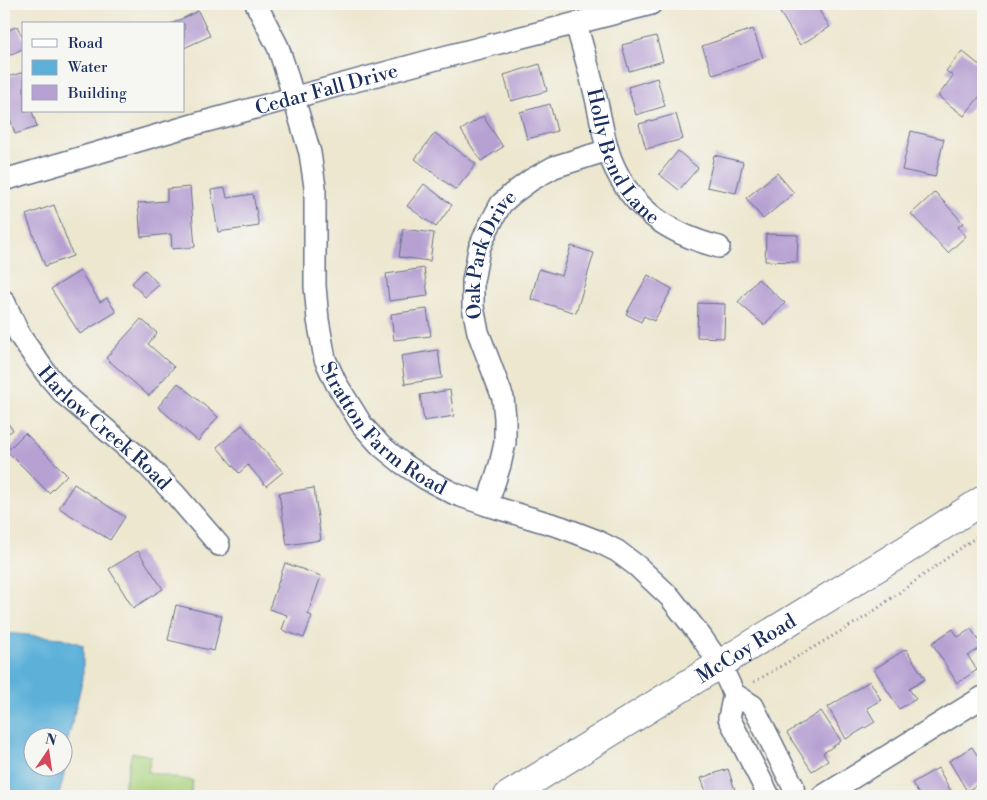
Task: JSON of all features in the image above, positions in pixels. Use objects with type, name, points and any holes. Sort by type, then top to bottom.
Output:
[{"type":"main road","name":"McCoy Road","points":[[508,796],[904,551],[983,500]]},
{"type":"street","name":"Stratton Farm Road","points":[[256,4],[278,46],[310,153],[315,187],[315,286],[318,320],[325,358],[336,383],[362,425],[402,463],[426,479],[455,494],[561,527],[617,551],[637,566],[670,597],[720,664],[734,694]]},
{"type":"street","name":"Cedar Fall Drive","points":[[4,180],[294,97],[651,4]]},
{"type":"street","name":"Holly Bend Lane","points":[[576,24],[608,150],[617,173],[641,208],[659,222],[686,236],[719,247]]},
{"type":"street","name":"Oak Park Drive","points":[[487,505],[505,443],[505,418],[503,398],[478,332],[473,306],[473,281],[479,249],[501,204],[512,194],[531,180],[554,167],[608,150]]},
{"type":"street","name":"Harlow Creek Road","points":[[4,301],[20,336],[46,373],[64,394],[142,461],[175,494],[219,545]]},
{"type":"street","points":[[769,796],[729,718],[734,694],[754,706],[793,786],[794,796]]},
{"type":"street","points":[[822,796],[983,697]]},
{"type":"path","points":[[734,694],[866,616],[983,532]]},
{"type":"green space","points":[[132,752],[151,756],[148,772],[193,781],[190,796],[149,796],[123,791]]},
{"type":"water","points":[[4,633],[62,638],[83,645],[83,677],[71,728],[22,728],[22,778],[63,778],[59,796],[4,796]]},
{"type":"building","points":[[792,4],[815,4],[830,27],[800,45],[779,11]]},
{"type":"building","points":[[198,11],[210,36],[185,48],[185,22],[175,22]]},
{"type":"building","points":[[4,25],[7,31],[17,26],[22,36],[22,49],[6,57],[4,53]]},
{"type":"building","points":[[753,29],[763,58],[713,75],[702,46]]},
{"type":"building","points":[[656,36],[663,61],[629,71],[622,45]]},
{"type":"building","points":[[962,51],[983,68],[983,92],[964,116],[938,96],[953,76],[946,71]]},
{"type":"building","points":[[540,64],[547,91],[511,101],[504,75]]},
{"type":"building","points":[[22,73],[22,112],[32,112],[37,127],[15,134],[7,108],[4,109],[4,78]]},
{"type":"building","points":[[657,78],[665,106],[636,115],[628,87]]},
{"type":"building","points":[[550,104],[557,131],[527,139],[520,112]]},
{"type":"building","points":[[676,114],[683,139],[646,149],[639,124]]},
{"type":"building","points":[[483,116],[503,147],[481,161],[461,130]]},
{"type":"building","points":[[911,131],[944,139],[935,177],[902,170]]},
{"type":"building","points":[[435,133],[476,164],[456,190],[415,159]]},
{"type":"building","points":[[678,151],[698,168],[679,190],[659,174]]},
{"type":"building","points":[[714,155],[743,162],[736,193],[707,187]]},
{"type":"building","points":[[777,173],[794,193],[763,219],[746,198]]},
{"type":"building","points":[[424,184],[452,205],[436,227],[407,206]]},
{"type":"building","points":[[190,187],[195,247],[172,249],[171,234],[141,237],[138,203],[167,201],[167,189]]},
{"type":"building","points":[[225,188],[227,198],[253,194],[259,226],[218,232],[211,190]]},
{"type":"building","points":[[935,192],[963,223],[958,227],[966,236],[948,253],[911,214]]},
{"type":"building","points":[[54,205],[73,256],[45,266],[26,215]]},
{"type":"building","points":[[403,229],[434,233],[430,261],[399,257]]},
{"type":"building","points":[[766,234],[798,235],[797,262],[765,261]]},
{"type":"building","points":[[571,246],[594,253],[576,313],[531,299],[539,269],[562,276]]},
{"type":"building","points":[[424,268],[428,296],[389,301],[386,274]]},
{"type":"building","points":[[145,270],[159,285],[145,297],[132,283]]},
{"type":"building","points":[[80,271],[100,302],[107,298],[116,312],[80,334],[51,289]]},
{"type":"building","points":[[648,275],[672,289],[654,321],[644,316],[641,322],[626,314]]},
{"type":"building","points":[[758,279],[785,303],[764,325],[738,302]]},
{"type":"building","points":[[698,303],[725,304],[724,338],[697,337]]},
{"type":"building","points":[[427,309],[431,336],[394,340],[391,314]]},
{"type":"building","points":[[141,319],[157,333],[148,344],[174,367],[149,396],[106,358]]},
{"type":"building","points":[[438,350],[442,378],[405,384],[401,356]]},
{"type":"building","points":[[178,383],[218,417],[198,441],[158,407]]},
{"type":"building","points":[[450,390],[454,416],[424,421],[420,395]]},
{"type":"building","points":[[4,418],[13,430],[4,436]]},
{"type":"building","points":[[242,425],[283,472],[266,486],[248,465],[239,473],[217,447]]},
{"type":"building","points":[[25,433],[67,475],[49,493],[7,451]]},
{"type":"building","points":[[74,484],[125,517],[110,540],[59,508]]},
{"type":"building","points":[[314,488],[321,540],[287,545],[279,493]]},
{"type":"building","points":[[138,551],[163,589],[133,608],[109,569]]},
{"type":"building","points":[[285,563],[321,576],[308,614],[312,616],[304,638],[282,630],[287,615],[269,609]]},
{"type":"building","points":[[176,605],[222,616],[214,651],[168,640]]},
{"type":"building","points":[[953,629],[958,637],[971,629],[983,646],[968,656],[977,670],[957,683],[932,643]]},
{"type":"building","points":[[906,649],[925,679],[909,689],[916,699],[899,709],[874,669]]},
{"type":"building","points":[[870,681],[881,700],[867,708],[875,722],[846,739],[828,707]]},
{"type":"building","points":[[821,711],[841,741],[823,753],[828,761],[812,771],[787,733]]},
{"type":"building","points":[[972,747],[983,764],[983,781],[967,791],[949,761]]},
{"type":"building","points":[[938,768],[953,795],[920,796],[912,783]]},
{"type":"building","points":[[728,769],[737,796],[694,796],[706,792],[701,778]]}]
